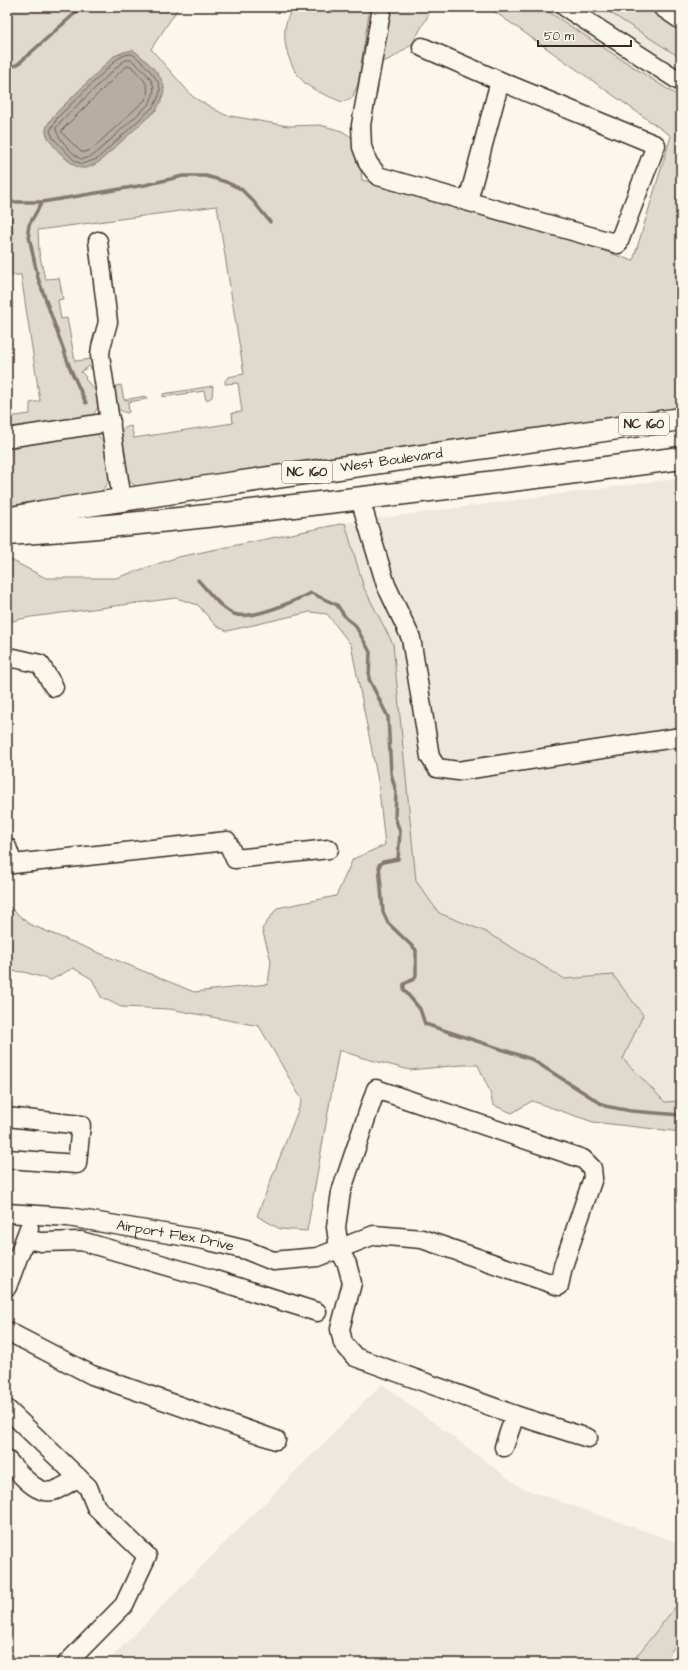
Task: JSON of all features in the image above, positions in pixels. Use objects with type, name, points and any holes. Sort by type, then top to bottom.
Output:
[{"type":"main road","name":"West Boulevard","points":[[7,519],[42,512],[122,500],[681,419]]},
{"type":"main road","name":"NC 160","points":[[7,534],[47,532],[360,499],[581,472],[681,458]]},
{"type":"street","points":[[382,7],[361,125],[362,147],[368,163],[378,176],[618,244],[656,146],[500,81],[422,46]]},
{"type":"street","points":[[565,7],[681,82]]},
{"type":"street","points":[[662,7],[681,20]]},
{"type":"street","points":[[468,201],[500,81]]},
{"type":"street","points":[[98,241],[108,306],[108,322],[100,355],[122,500]]},
{"type":"street","points":[[7,438],[111,422]]},
{"type":"street","points":[[360,499],[386,585],[411,638],[430,757],[437,768],[458,771],[681,737]]},
{"type":"street","points":[[7,660],[14,658],[40,664],[54,687]]},
{"type":"street","points":[[7,847],[13,864],[227,841],[235,859],[329,849]]},
{"type":"street","name":"Airport Flex Drive","points":[[7,1213],[68,1217],[205,1240],[246,1250],[273,1261],[318,1257],[374,1235],[422,1239],[559,1286],[563,1266],[593,1178],[592,1168],[583,1159],[376,1089],[341,1192],[336,1227],[339,1248]]},
{"type":"street","points":[[7,1117],[81,1125],[77,1164],[7,1159]]},
{"type":"street","points":[[7,1287],[34,1215]]},
{"type":"street","points":[[25,1239],[41,1242],[81,1241],[212,1278],[317,1312]]},
{"type":"street","points":[[339,1248],[347,1264],[352,1282],[340,1329],[343,1343],[355,1357],[515,1415],[588,1438]]},
{"type":"street","points":[[7,1331],[92,1375],[276,1440]]},
{"type":"street","points":[[7,1409],[88,1487],[96,1507],[146,1556],[124,1604],[67,1663]]},
{"type":"street","points":[[504,1447],[515,1415]]},
{"type":"street","points":[[7,1460],[32,1486],[43,1492],[54,1491],[78,1477]]},
{"type":"shaded area","points":[[16,7],[179,7],[151,49],[193,97],[225,115],[288,126],[320,125],[342,131],[356,140],[362,180],[388,186],[418,186],[633,261],[671,136],[488,7],[541,7],[681,98],[681,411],[141,487],[135,485],[128,479],[122,456],[120,436],[124,429],[131,426],[134,438],[233,423],[232,413],[242,412],[238,383],[225,384],[228,377],[244,374],[217,206],[38,230],[39,252],[45,279],[59,278],[63,299],[58,300],[61,319],[67,318],[75,361],[93,359],[96,368],[93,371],[89,366],[81,372],[97,393],[99,402],[95,412],[90,417],[7,431],[7,417],[30,414],[30,403],[40,401],[21,275],[11,275],[7,265],[7,13]]},
{"type":"shaded area","points":[[295,7],[328,7],[342,12],[352,8],[365,7],[369,13],[358,84],[352,98],[342,102],[319,92],[306,84],[293,68],[286,47],[285,35],[289,15]]},
{"type":"shaded area","points":[[386,7],[433,7],[412,44],[394,57],[383,62],[379,59]]},
{"type":"shaded area","points":[[520,7],[681,7],[681,121]]},
{"type":"shaded area","points":[[601,7],[649,7],[681,30],[681,58]]},
{"type":"shaded area","points":[[121,385],[124,400],[146,396],[147,399],[128,402],[128,413],[119,410],[115,404],[112,387]]},
{"type":"shaded area","points":[[213,386],[212,397],[207,400],[204,391],[163,397],[163,394]]},
{"type":"shaded area","points":[[90,432],[97,434],[106,445],[110,474],[109,482],[98,495],[7,510],[7,446]]},
{"type":"shaded area","points":[[681,478],[681,1101],[665,1102],[623,1059],[643,1015],[613,975],[565,979],[484,931],[439,913],[416,881],[393,644],[364,588],[345,523]]},
{"type":"shaded area","points":[[345,523],[364,588],[393,644],[416,881],[439,913],[484,931],[565,979],[613,975],[643,1015],[623,1059],[665,1102],[681,1101],[681,1132],[593,1122],[532,1101],[512,1113],[493,1105],[490,1092],[478,1065],[410,1070],[339,1050],[307,1231],[280,1229],[257,1216],[302,1100],[259,1026],[170,1009],[121,1007],[101,997],[92,979],[73,968],[51,980],[24,972],[7,971],[7,905],[29,924],[194,992],[268,984],[271,961],[262,929],[277,908],[336,896],[353,859],[385,845],[378,781],[351,645],[327,614],[310,612],[227,631],[216,626],[198,605],[176,598],[31,617],[7,622],[7,558],[46,578],[116,578],[178,557]]},
{"type":"shaded area","points":[[382,1384],[520,1487],[681,1544],[681,1600],[631,1663],[106,1663]]},
{"type":"shaded area","points":[[681,1600],[681,1638],[663,1663],[631,1663]]},
{"type":"water","points":[[133,50],[157,72],[164,88],[162,99],[157,109],[99,162],[86,168],[77,167],[55,148],[47,136],[47,125],[54,115],[114,56]]},
{"type":"water","points":[[7,205],[11,218],[12,240],[7,241]]},
{"type":"waterway","points":[[7,69],[18,64],[82,7]]},
{"type":"waterway","points":[[7,202],[42,202],[145,185],[183,176],[206,176],[226,182],[241,189],[270,222]]},
{"type":"waterway","points":[[42,202],[29,225],[28,232],[38,278],[70,368],[86,403]]},
{"type":"waterway","points":[[198,580],[214,599],[224,608],[234,614],[242,615],[262,613],[311,593],[337,605],[346,618],[355,625],[370,652],[369,679],[388,717],[391,773],[396,792],[395,817],[400,832],[398,859],[383,862],[379,865],[383,912],[388,923],[416,950],[416,975],[414,979],[404,984],[404,990],[420,1009],[425,1024],[531,1059],[605,1106],[631,1111],[681,1115]]}]
